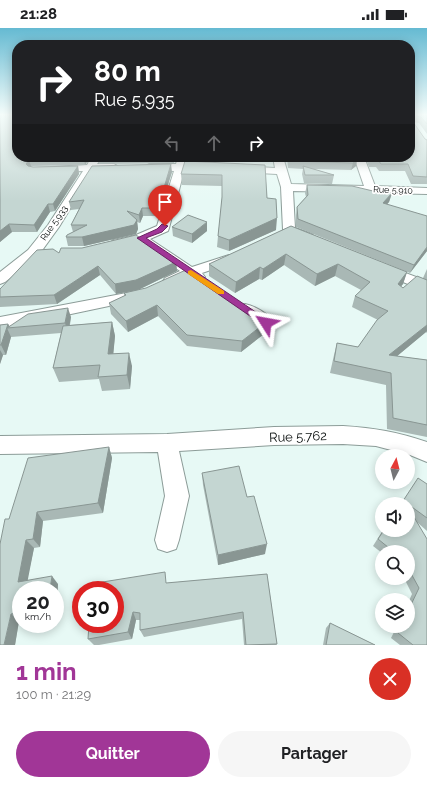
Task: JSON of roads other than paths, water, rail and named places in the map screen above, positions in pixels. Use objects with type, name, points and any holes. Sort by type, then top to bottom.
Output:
[{"type":"street","points":[[43,169],[94,162],[125,167]]},
{"type":"street","name":"Rue 5.933","points":[[0,279],[33,253],[53,227],[94,162]]},
{"type":"street","points":[[105,246],[140,238],[160,230],[165,226],[182,162]]},
{"type":"street","points":[[141,167],[182,162],[217,168]]},
{"type":"street","points":[[279,162],[287,186],[283,233],[319,242]]},
{"type":"street","points":[[361,162],[371,190]]},
{"type":"street","points":[[231,169],[281,171]]},
{"type":"street","name":"Rue 5.910","points":[[287,186],[427,191]]},
{"type":"street","points":[[140,238],[209,285]]},
{"type":"street","points":[[33,253],[48,252]]},
{"type":"street","points":[[0,324],[142,295],[190,272],[223,262],[243,252]]},
{"type":"street","points":[[375,265],[426,285]]},
{"type":"street","points":[[234,302],[266,323]]},
{"type":"street","name":"Rue 5.762","points":[[0,445],[168,443],[274,436],[343,435],[376,437],[411,446],[427,452]]},
{"type":"street","points":[[167,540],[177,496],[168,443]]}]
